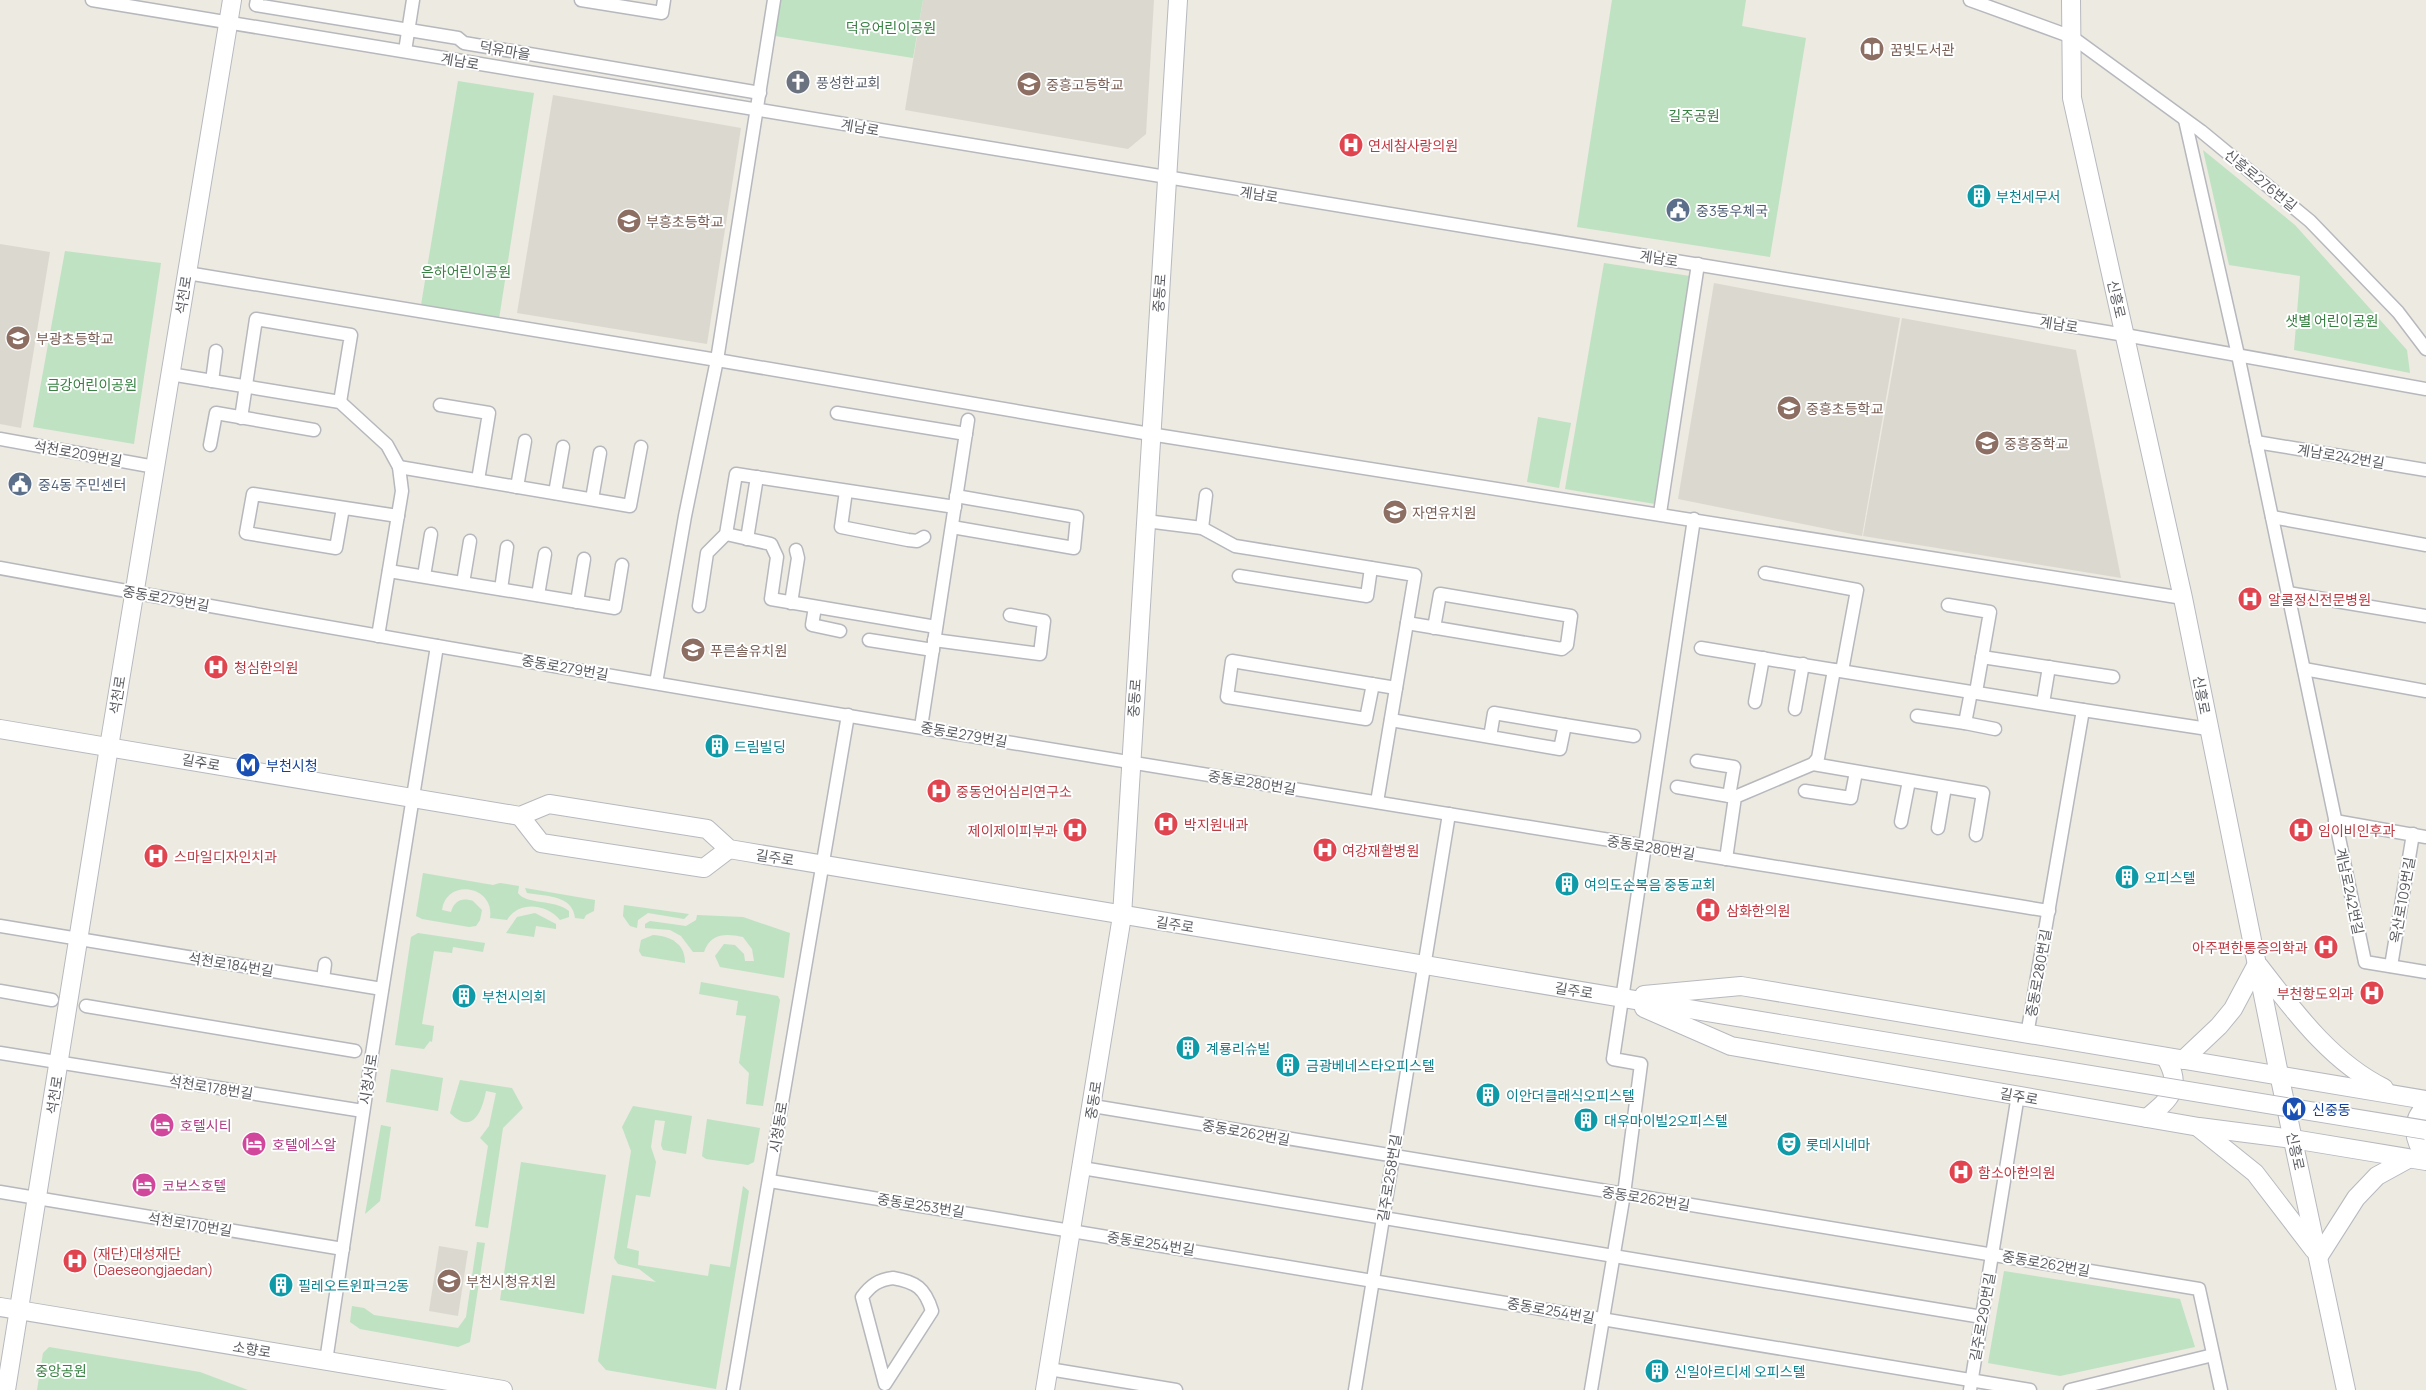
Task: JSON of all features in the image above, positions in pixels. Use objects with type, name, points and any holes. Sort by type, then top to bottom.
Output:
[{"type":"street","name":"계남로","points":[[92,0],[2125,335],[2426,389]]},
{"type":"street","name":"석천로","points":[[6,1390],[134,593],[232,0]]},
{"type":"street","name":"덕유마을","points":[[257,0],[256,5],[458,38],[464,43],[760,93]]},
{"type":"street","points":[[405,51],[413,0]]},
{"type":"street","points":[[581,0],[662,13],[664,0]]},
{"type":"street","points":[[656,683],[685,516],[717,360],[774,0]]},
{"type":"street","name":"중동로","points":[[1045,1390],[1093,1106],[1122,916],[1178,0]]},
{"type":"street","name":"신흥로276번길","points":[[1970,0],[2072,37],[2184,120],[2310,220],[2398,312],[2426,349]]},
{"type":"street","name":"신흥로","points":[[2071,0],[2072,98],[2183,598],[2279,1074],[2346,1390]]},
{"type":"street","name":"계남로242번길","points":[[2184,120],[2238,356],[2365,962],[2391,966]]},
{"type":"street","points":[[1660,514],[1698,264]]},
{"type":"street","points":[[187,273],[717,360],[1150,434],[2183,598]]},
{"type":"street","points":[[241,418],[256,319],[351,335],[340,402]]},
{"type":"street","points":[[212,381],[216,351]]},
{"type":"street","points":[[170,374],[340,402],[387,445],[402,476],[402,491],[378,636]]},
{"type":"street","points":[[440,405],[489,413],[478,480]]},
{"type":"street","points":[[210,445],[216,413],[314,430]]},
{"type":"street","points":[[837,413],[966,434]]},
{"type":"street","points":[[921,727],[968,420]]},
{"type":"street","name":"석천로209번길","points":[[0,439],[155,467]]},
{"type":"street","points":[[517,487],[525,441]]},
{"type":"street","name":"계남로242번길","points":[[2256,442],[2426,470]]},
{"type":"street","points":[[555,493],[563,447]]},
{"type":"street","points":[[399,467],[630,506],[641,447]]},
{"type":"street","points":[[592,499],[600,453]]},
{"type":"street","points":[[699,606],[707,553],[726,534],[736,474],[846,491],[1077,517],[1074,548],[952,527]]},
{"type":"street","points":[[747,539],[757,477]]},
{"type":"street","points":[[846,491],[841,527],[908,540],[917,541],[924,537]]},
{"type":"street","points":[[343,508],[336,548],[246,533],[253,494],[398,516]]},
{"type":"street","points":[[1202,528],[1206,495]]},
{"type":"street","points":[[2272,517],[2426,545]]},
{"type":"street","points":[[1591,1390],[1624,1194],[1641,1064],[1613,1059],[1694,519]]},
{"type":"street","points":[[1146,521],[1202,528],[1235,546],[1415,575],[1377,802]]},
{"type":"street","points":[[424,576],[431,534]]},
{"type":"street","points":[[726,534],[771,544],[776,557],[770,599],[815,607],[935,639],[1040,654],[1044,621],[1010,615]]},
{"type":"street","points":[[463,583],[470,540]]},
{"type":"street","points":[[501,589],[507,547]]},
{"type":"street","points":[[791,603],[798,558],[796,550]]},
{"type":"street","points":[[538,595],[545,554]]},
{"type":"street","points":[[577,602],[584,559]]},
{"type":"street","points":[[389,571],[615,608],[622,565]]},
{"type":"street","name":"중동로279번길","points":[[0,568],[378,636],[1130,762]]},
{"type":"street","points":[[1239,576],[1367,596],[1371,568]]},
{"type":"street","points":[[1677,787],[1732,796],[1813,764],[1818,758],[1857,590],[1765,573]]},
{"type":"street","points":[[2288,593],[2426,616]]},
{"type":"street","points":[[1407,623],[1434,628],[1562,649],[1567,645],[1571,616],[1440,594],[1434,628]]},
{"type":"street","points":[[1948,605],[1990,612],[1982,657],[1965,724]]},
{"type":"street","points":[[815,607],[812,625],[840,631]]},
{"type":"street","points":[[869,640],[935,639]]},
{"type":"street","name":"시청서로","points":[[326,1361],[363,1111],[437,646]]},
{"type":"street","points":[[1701,648],[2208,729]]},
{"type":"street","points":[[1982,657],[2113,677]]},
{"type":"street","points":[[1755,702],[1763,658]]},
{"type":"street","points":[[1373,684],[1366,719],[1226,697],[1232,661],[1373,684],[1396,688]]},
{"type":"street","points":[[1794,709],[1803,664]]},
{"type":"street","points":[[2043,703],[2049,668]]},
{"type":"street","points":[[2304,669],[2426,691]]},
{"type":"street","points":[[2049,911],[2083,710]]},
{"type":"street","points":[[1490,737],[1494,713],[1634,736]]},
{"type":"street","name":"시청동로","points":[[733,1390],[848,715]]},
{"type":"street","points":[[1917,716],[1996,729]]},
{"type":"street","points":[[1391,720],[1560,749],[1565,724]]},
{"type":"street","name":"길주로","points":[[0,729],[520,816]]},
{"type":"street","points":[[1697,761],[1734,767],[1726,859]]},
{"type":"street","name":"중동로280번길","points":[[1130,762],[2049,911],[2027,1035]]},
{"type":"street","points":[[1813,764],[1983,793],[1976,835]]},
{"type":"street","points":[[1805,792],[1850,798],[1856,772]]},
{"type":"street","points":[[1901,822],[1909,781]]},
{"type":"street","points":[[1938,828],[1945,787]]},
{"type":"street","points":[[549,804],[707,829],[729,849],[704,868],[541,843],[520,816],[549,804]]},
{"type":"street","name":"길주로258번길","points":[[1355,1390],[1449,814]]},
{"type":"street","points":[[2335,821],[2426,836]]},
{"type":"street","name":"옥산로109번길","points":[[2391,966],[2413,834]]},
{"type":"street","name":"길주로","points":[[729,849],[1122,916],[2426,1130]]},
{"type":"street","name":"석천로184번길","points":[[0,926],[382,989]]},
{"type":"street","points":[[323,979],[325,964]]},
{"type":"street","points":[[2147,1118],[2165,1103],[2174,1090],[2174,1059],[2220,1026],[2233,1009],[2257,964],[2318,1038],[2354,1071],[2397,1095]]},
{"type":"street","points":[[2391,966],[2426,972]]},
{"type":"street","name":"길주로","points":[[1621,998],[1741,986],[2027,1035],[2279,1074],[2426,1100]]},
{"type":"street","points":[[0,991],[52,1000]]},
{"type":"street","name":"길주로","points":[[1621,998],[1731,1046],[2199,1127],[2293,1139],[2408,1159],[2426,1160]]},
{"type":"street","points":[[86,1006],[355,1051]]},
{"type":"street","name":"석천로178번길","points":[[0,1054],[363,1111]]},
{"type":"street","name":"길주로290번길","points":[[1970,1385],[2018,1095]]},
{"type":"street","name":"중동로262번길","points":[[1093,1106],[1392,1157],[2199,1289],[2213,1355]]},
{"type":"street","points":[[2426,1106],[2420,1112],[2413,1128],[2416,1143],[2426,1160]]},
{"type":"street","points":[[2199,1127],[2255,1173],[2319,1256],[2356,1198],[2377,1176],[2408,1159]]},
{"type":"street","points":[[1082,1168],[1982,1317]]},
{"type":"street","name":"중동로253번길","points":[[770,1181],[1072,1230]]},
{"type":"street","name":"석천로170번길","points":[[0,1192],[343,1249]]},
{"type":"street","name":"중동로254번길","points":[[1072,1230],[1603,1319],[1970,1385],[2030,1390]]},
{"type":"street","points":[[893,1278],[916,1284],[923,1289],[932,1311],[885,1384],[862,1297],[871,1286],[882,1280],[893,1278]]},
{"type":"street","name":"소향로","points":[[0,1307],[503,1390]]},
{"type":"street","points":[[2070,1390],[2087,1388],[2213,1355],[2221,1390]]},
{"type":"street","points":[[1049,1369],[1176,1390]]},
{"type":"shaded area","name":"중흥고등학교","points":[[923,0],[1154,0],[1146,134],[1128,149],[905,110]]},
{"type":"shaded area","name":"부흥초등학교","points":[[553,95],[741,128],[707,344],[517,313]]},
{"type":"shaded area","name":"부광초등학교","points":[[0,244],[50,252],[21,428],[0,424]]},
{"type":"shaded area","name":"중흥초등학교","points":[[1714,283],[1900,318],[1862,536],[1678,499]]},
{"type":"shaded area","name":"중흥중학교","points":[[1902,318],[2076,350],[2121,578],[1863,536]]},
{"type":"shaded area","name":"부천시청유치원","points":[[439,1246],[468,1251],[458,1316],[429,1311]]},
{"type":"green space","name":"덕유어린이공원","points":[[774,0],[923,0],[913,58],[769,35]]},
{"type":"green space","name":"길주공원","points":[[1612,0],[1746,0],[1742,26],[1806,38],[1770,257],[1577,227]]},
{"type":"green space","name":"은하어린이공원","points":[[458,81],[534,93],[499,319],[421,305]]},
{"type":"green space","name":"샛별 어린이공원","points":[[2203,150],[2295,225],[2407,350],[2410,373],[2294,350],[2300,276],[2229,265]]},
{"type":"green space","name":"금강어린이공원","points":[[65,251],[161,263],[134,444],[33,427]]},
{"type":"green space","points":[[1604,263],[1690,276],[1655,504],[1565,489]]},
{"type":"green space","points":[[1538,417],[1571,423],[1559,488],[1527,482]]},
{"type":"green space","points":[[423,873],[493,885],[500,883],[519,886],[518,893],[522,897],[563,907],[569,911],[569,917],[560,920],[548,910],[533,906],[519,909],[507,920],[490,918],[490,907],[485,898],[469,890],[460,890],[452,893],[445,900],[442,910],[451,912],[454,905],[459,901],[465,899],[473,901],[482,910],[480,920],[476,926],[469,927],[422,919],[416,916]]},
{"type":"green space","points":[[525,888],[595,900],[594,911],[586,915],[584,919],[575,918],[573,910],[564,901],[550,896],[527,893]]},
{"type":"green space","points":[[624,905],[689,914],[684,919],[648,913],[638,920],[637,928],[630,926],[623,916]]},
{"type":"green space","points":[[535,913],[556,924],[556,929],[536,926],[534,937],[506,933],[517,917]]},
{"type":"green space","points":[[697,915],[743,917],[790,933],[784,978],[720,967],[715,956],[724,944],[735,945],[744,954],[745,961],[754,961],[752,949],[743,937],[719,936],[710,941],[704,952],[693,952],[681,936],[670,930],[645,928],[645,924],[650,921],[686,926],[696,920]]},
{"type":"green space","points":[[418,933],[485,943],[483,952],[453,947],[452,953],[434,951],[422,1024],[434,1026],[432,1042],[430,1041],[424,1049],[395,1045],[411,937]]},
{"type":"green space","points":[[653,935],[665,937],[675,942],[682,950],[685,963],[642,956],[639,951],[641,940]]},
{"type":"green space","points":[[701,982],[778,996],[780,1000],[763,1106],[746,1104],[749,1073],[739,1063],[746,1016],[736,1015],[738,1001],[699,994]]},
{"type":"green space","points":[[391,1069],[443,1078],[438,1111],[386,1102]]},
{"type":"green space","points":[[460,1080],[512,1088],[523,1108],[503,1128],[488,1228],[475,1226],[488,1146],[480,1138],[489,1126],[496,1093],[486,1091],[479,1113],[475,1118],[465,1122],[450,1113]]},
{"type":"green space","points":[[633,1106],[692,1116],[686,1154],[663,1150],[661,1145],[665,1121],[655,1120],[651,1147],[656,1162],[650,1197],[636,1195],[627,1248],[639,1251],[638,1265],[708,1276],[710,1264],[730,1267],[743,1186],[749,1191],[716,1389],[606,1370],[598,1361],[612,1275],[656,1282],[639,1269],[618,1264],[614,1258],[631,1151],[622,1127]]},
{"type":"green space","points":[[707,1119],[760,1128],[754,1162],[748,1165],[706,1159],[702,1156]]},
{"type":"green space","points":[[381,1125],[391,1127],[380,1201],[365,1214]]},
{"type":"green space","points":[[521,1162],[606,1175],[584,1314],[500,1300]]},
{"type":"green space","points":[[477,1242],[485,1243],[470,1342],[458,1347],[360,1329],[350,1322],[352,1306],[364,1308],[374,1315],[458,1328],[466,1317]]},
{"type":"green space","points":[[2004,1271],[2180,1299],[2195,1347],[2060,1376],[1988,1363]]},
{"type":"green space","name":"중앙공원","points":[[49,1347],[200,1372],[248,1390],[37,1390],[43,1353]]},
{"type":"place","name":"꿈빛도서관","points":[[1872,49]]},
{"type":"place","name":"풍성한교회","points":[[798,82]]},
{"type":"place","name":"중흥고등학교","points":[[1029,84]]},
{"type":"place","name":"연세참사랑의원","points":[[1351,145]]},
{"type":"place","name":"부천세무서","points":[[1979,196]]},
{"type":"place","name":"중3동우체국","points":[[1678,210]]},
{"type":"place","name":"부흥초등학교","points":[[629,221]]},
{"type":"place","name":"부광초등학교","points":[[18,338]]},
{"type":"place","name":"중흥초등학교","points":[[1789,408]]},
{"type":"place","name":"중흥중학교","points":[[1987,443]]},
{"type":"place","name":"중4동 주민센터","points":[[20,484]]},
{"type":"place","name":"자연유치원","points":[[1395,512]]},
{"type":"place","name":"알콜정신전문병원","points":[[2250,599]]},
{"type":"place","name":"푸른솔유치원","points":[[693,650]]},
{"type":"place","name":"청심한의원","points":[[216,667]]},
{"type":"place","name":"드림빌딩","points":[[717,746]]},
{"type":"place","name":"부천시청","points":[[248,765]]},
{"type":"place","name":"중동언어심리연구소","points":[[939,791]]},
{"type":"place","name":"박지원내과","points":[[1166,824]]},
{"type":"place","name":"제이제이피부과","points":[[1075,830]]},
{"type":"place","name":"임이비인후과","points":[[2301,830]]},
{"type":"place","name":"여강재활병원","points":[[1325,850]]},
{"type":"place","name":"스마일디자인치과","points":[[156,856]]},
{"type":"place","name":"오피스텔","points":[[2127,877]]},
{"type":"place","name":"여의도순복음 중동교회","points":[[1567,884]]},
{"type":"place","name":"삼화한의원","points":[[1708,910]]},
{"type":"place","name":"아주편한통증의학과","points":[[2326,947]]},
{"type":"place","name":"부천항도외과","points":[[2372,993]]},
{"type":"place","name":"부천시의회","points":[[464,996]]},
{"type":"place","name":"계룡리슈빌","points":[[1188,1048]]},
{"type":"place","name":"금광베네스타오피스텔","points":[[1288,1065]]},
{"type":"place","name":"이안더클래식오피스텔","points":[[1488,1095]]},
{"type":"place","name":"신중동","points":[[2294,1109]]},
{"type":"place","name":"대우마이빌2오피스텔","points":[[1586,1120]]},
{"type":"place","name":"호텔시티","points":[[162,1125]]},
{"type":"place","name":"호텔에스알","points":[[254,1144]]},
{"type":"place","name":"롯데시네마","points":[[1789,1144]]},
{"type":"place","name":"함소아한의원","points":[[1961,1172]]},
{"type":"place","name":"코보스호텔","points":[[144,1185]]},
{"type":"place","name":"(재단)대성재단 (Daeseongjaedan)","points":[[75,1261]]},
{"type":"place","name":"부천시청유치원","points":[[449,1281]]},
{"type":"place","name":"필레오트윈파크2동","points":[[281,1285]]},
{"type":"place","name":"신일아르디세 오피스텔","points":[[1657,1371]]}]
